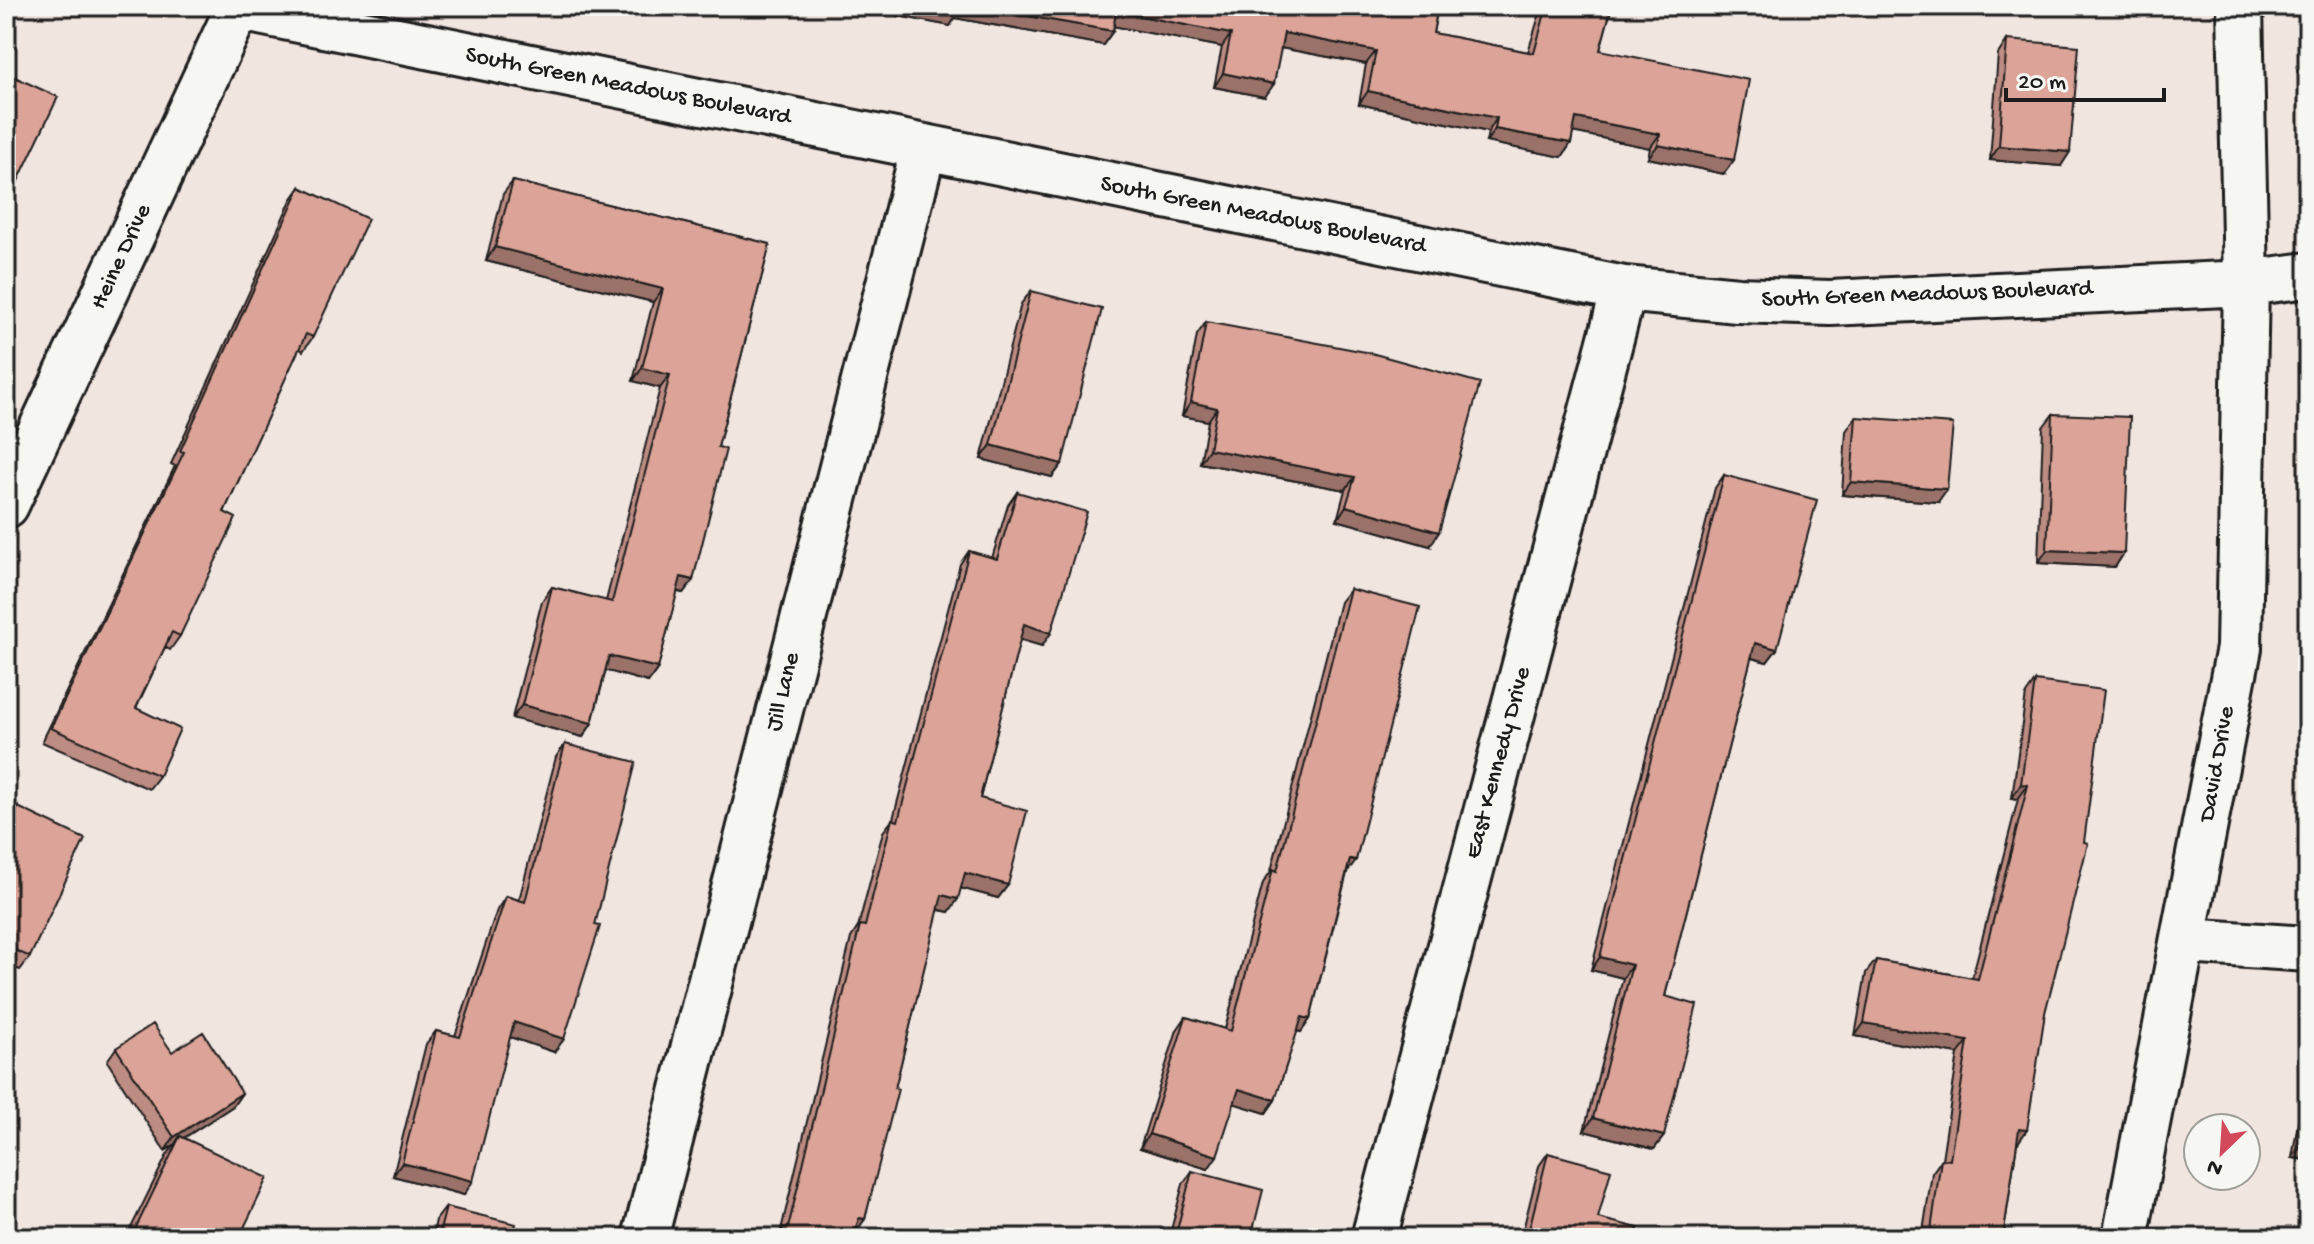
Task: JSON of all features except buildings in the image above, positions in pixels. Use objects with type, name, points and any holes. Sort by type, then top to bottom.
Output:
[{"type":"street","name":"David Drive","points":[[2125,1238],[2185,941],[2239,648],[2246,283],[2240,6]]},
{"type":"street","name":"South Green Meadows Boulevard","points":[[236,7],[1624,289],[1738,300],[1830,303],[2246,283],[2308,275]]},
{"type":"street","name":"Heine Drive","points":[[6,505],[236,7]]},
{"type":"street","name":"Jill Lane","points":[[645,1238],[924,147]]},
{"type":"street","name":"East Kennedy Drive","points":[[1374,1238],[1624,289]]},
{"type":"street","points":[[2185,941],[2308,949]]}]
